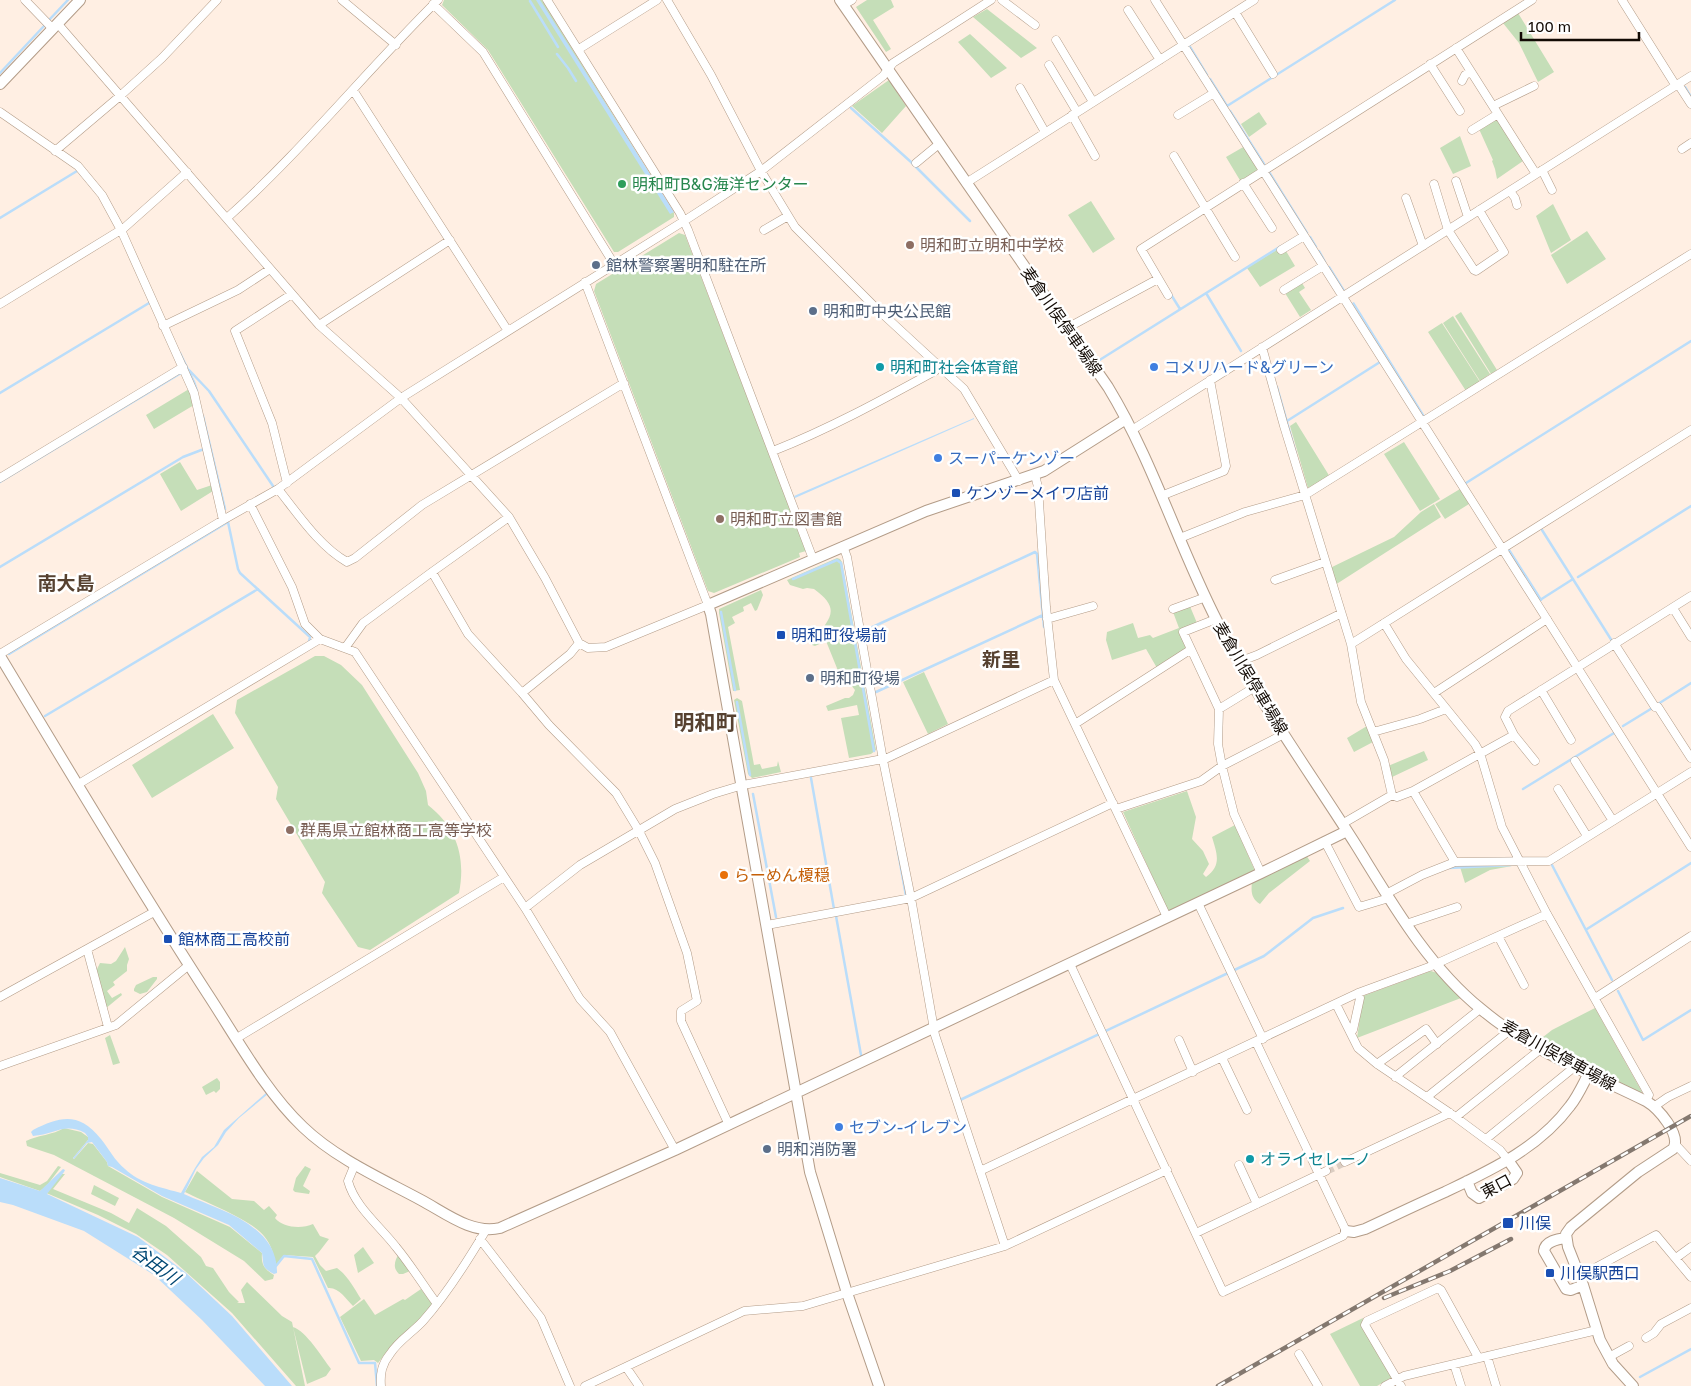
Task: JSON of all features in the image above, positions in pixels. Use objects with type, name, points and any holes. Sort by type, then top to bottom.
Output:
[{"type":"street","points":[[25,0],[55,26],[120,96],[319,325],[401,398],[473,475],[509,517],[579,643],[588,648],[606,647],[708,606],[843,546],[944,504],[1035,475],[1055,465],[1126,419]]},
{"type":"street","points":[[0,84],[80,0]]},
{"type":"street","points":[[55,151],[162,58],[217,0]]},
{"type":"street","points":[[342,0],[396,45]]},
{"type":"street","points":[[547,0],[684,221],[813,559]]},
{"type":"street","points":[[578,49],[657,0]]},
{"type":"street","points":[[667,0],[711,75],[761,171],[795,227],[874,306],[964,390],[1019,480]]},
{"type":"street","points":[[570,1386],[541,1318],[483,1234],[355,1164],[316,1138],[296,1120],[262,1078],[154,912],[0,655],[223,520],[278,489],[401,398],[761,171],[883,76],[892,63],[991,0]]},
{"type":"street","points":[[1002,0],[1035,25]]},
{"type":"street","points":[[1155,0],[1691,847]]},
{"type":"street","points":[[966,183],[1254,0]]},
{"type":"street","points":[[1168,295],[1141,249],[1532,0]]},
{"type":"street","points":[[1622,0],[1689,102],[1680,104]]},
{"type":"street","points":[[227,218],[246,201],[436,2],[483,52],[614,264]]},
{"type":"street","name":"麦倉川俣停車場線","points":[[845,2],[888,70],[1108,387],[1132,430],[1206,597],[1238,662],[1406,924],[1436,964],[1480,1008],[1510,1030],[1539,1047],[1651,1104]]},
{"type":"street","points":[[1128,10],[1160,60]]},
{"type":"street","points":[[1235,12],[1273,74]]},
{"type":"street","points":[[1056,40],[1093,102]]},
{"type":"street","points":[[1456,48],[1498,114],[1552,190]]},
{"type":"street","points":[[1430,64],[1460,111]]},
{"type":"street","points":[[1049,65],[1095,156]]},
{"type":"street","points":[[1462,81],[1465,75],[1471,72]]},
{"type":"street","points":[[1132,430],[1691,76]]},
{"type":"street","points":[[1493,106],[1534,86]]},
{"type":"street","points":[[1020,88],[1045,132]]},
{"type":"street","points":[[353,90],[508,331]]},
{"type":"street","points":[[1178,116],[1214,93]]},
{"type":"street","points":[[0,112],[78,166],[102,194],[184,367],[194,393],[223,520]]},
{"type":"street","points":[[1472,130],[1498,114]]},
{"type":"street","points":[[1682,149],[1691,143]]},
{"type":"street","points":[[916,163],[939,144]]},
{"type":"street","points":[[1174,156],[1235,257]]},
{"type":"street","points":[[0,304],[120,230],[187,172]]},
{"type":"street","points":[[1456,181],[1468,217]]},
{"type":"street","points":[[1243,183],[1272,228]]},
{"type":"street","points":[[1434,184],[1448,230],[1474,270],[1504,252],[1479,210]]},
{"type":"street","points":[[1510,191],[1517,205]]},
{"type":"street","points":[[1406,198],[1423,246]]},
{"type":"street","points":[[764,230],[788,216]]},
{"type":"street","points":[[1281,250],[1304,236]]},
{"type":"street","points":[[319,325],[450,240]]},
{"type":"street","points":[[1180,538],[1245,512],[1306,495],[1691,254]]},
{"type":"street","points":[[1284,290],[1323,266]]},
{"type":"street","points":[[163,326],[238,290],[270,270]]},
{"type":"street","points":[[1067,328],[1158,279]]},
{"type":"street","points":[[585,282],[711,614],[743,785],[810,1172],[847,1293],[879,1386]]},
{"type":"street","points":[[287,483],[272,423],[235,332],[292,294]]},
{"type":"street","points":[[1262,347],[1350,644],[1361,702],[1384,760],[1392,796]]},
{"type":"street","points":[[0,478],[184,367]]},
{"type":"street","points":[[773,451],[810,436],[870,406],[935,371],[939,367]]},
{"type":"street","points":[[1161,496],[1224,471],[1226,466],[1210,380]]},
{"type":"street","points":[[278,489],[310,529],[338,556],[347,562],[355,558],[422,505],[624,383]]},
{"type":"street","points":[[1350,644],[1691,430]]},
{"type":"street","points":[[1035,475],[1038,490],[1047,619],[1054,680],[1167,917]]},
{"type":"street","points":[[250,504],[292,587],[305,624],[320,640],[355,652],[504,877],[580,999],[610,1032],[675,1150]]},
{"type":"street","points":[[345,648],[363,623],[509,517]]},
{"type":"street","points":[[843,546],[847,557],[935,1035],[1005,1246]]},
{"type":"street","points":[[1276,580],[1325,562]]},
{"type":"street","points":[[432,572],[468,634],[549,725],[616,793],[639,831],[655,863],[689,961],[696,1001],[681,1011],[681,1021],[729,1124]]},
{"type":"street","points":[[1535,761],[1514,735],[1505,717],[1508,711],[1691,596]]},
{"type":"street","points":[[1174,609],[1206,597]]},
{"type":"street","points":[[1047,619],[1093,606]]},
{"type":"street","points":[[1672,608],[1691,637]]},
{"type":"street","points":[[1238,662],[1257,655],[1340,614]]},
{"type":"street","points":[[1216,618],[1183,632],[1219,709],[1218,744],[1234,814],[1261,873]]},
{"type":"street","points":[[1434,693],[1547,619]]},
{"type":"street","points":[[1384,623],[1406,659],[1475,744],[1480,753],[1502,827],[1519,861],[1648,1095],[1651,1104],[1670,1129],[1676,1139],[1676,1145],[1691,1160]]},
{"type":"street","points":[[77,785],[320,640]]},
{"type":"street","points":[[522,693],[570,654],[579,643]]},
{"type":"street","points":[[1614,644],[1691,758]]},
{"type":"street","points":[[1075,724],[1190,650]]},
{"type":"street","points":[[524,908],[580,865],[675,808],[743,785],[883,759],[1054,680]]},
{"type":"street","points":[[1219,709],[1254,687]]},
{"type":"street","points":[[1541,690],[1571,740]]},
{"type":"street","points":[[1373,732],[1420,719],[1446,709]]},
{"type":"street","points":[[767,925],[911,898],[1115,806],[1201,781],[1222,766],[1284,734]]},
{"type":"street","points":[[381,1386],[380,1374],[391,1351],[422,1322],[444,1296],[483,1234],[675,1150],[1261,873],[1325,842],[1392,796],[1397,797],[1413,792],[1514,735]]},
{"type":"street","points":[[1575,761],[1613,821]]},
{"type":"street","points":[[1325,842],[1358,907],[1388,896],[1422,875],[1455,862],[1549,861],[1691,772]]},
{"type":"street","points":[[1558,789],[1587,836]]},
{"type":"street","points":[[1413,792],[1455,862]]},
{"type":"street","points":[[237,1038],[504,877]]},
{"type":"street","points":[[1198,903],[1323,1173],[1346,1231]]},
{"type":"street","points":[[1406,924],[1457,907]]},
{"type":"street","points":[[0,997],[154,912]]},
{"type":"street","points":[[980,1170],[1193,1072],[1358,993],[1436,964],[1547,914]]},
{"type":"street","points":[[1498,936],[1524,985]]},
{"type":"street","points":[[1595,998],[1691,936]]},
{"type":"street","points":[[87,949],[108,1027]]},
{"type":"street","points":[[1070,964],[1223,1292],[1343,1236],[1346,1231]]},
{"type":"street","points":[[0,1066],[116,1025],[189,965]]},
{"type":"street","points":[[1350,1032],[1353,1030],[1360,998],[1358,993]]},
{"type":"street","points":[[1336,1004],[1358,1048],[1395,1077],[1486,1139],[1500,1150],[1508,1160]]},
{"type":"street","points":[[1395,1077],[1480,1008]]},
{"type":"street","points":[[1377,1064],[1426,1029],[1437,1044]]},
{"type":"street","points":[[1427,1098],[1510,1030]]},
{"type":"street","points":[[1178,1040],[1193,1072]]},
{"type":"street","points":[[1345,1162],[1453,1115],[1504,1079],[1536,1052],[1539,1047]]},
{"type":"street","points":[[1222,1058],[1247,1110]]},
{"type":"street","points":[[1486,1139],[1572,1069],[1574,1065]]},
{"type":"street","points":[[1346,1231],[1354,1232],[1364,1229],[1508,1160],[1534,1143],[1571,1106],[1589,1073]]},
{"type":"street","points":[[1651,1104],[1691,1086]]},
{"type":"street","points":[[1633,1386],[1609,1357],[1597,1330],[1566,1234],[1571,1226],[1632,1177],[1667,1154],[1676,1145]]},
{"type":"street","name":"東口","points":[[1466,1181],[1472,1193],[1479,1198],[1516,1176],[1517,1173],[1508,1160]]},
{"type":"street","points":[[355,1164],[348,1181],[357,1199],[373,1222],[396,1246],[437,1304]]},
{"type":"street","points":[[1239,1166],[1257,1204]]},
{"type":"street","points":[[585,1386],[744,1311],[803,1306],[1005,1246],[1167,1170]]},
{"type":"street","points":[[1196,1233],[1323,1173]]},
{"type":"street","points":[[1566,1238],[1544,1247],[1544,1251],[1566,1289],[1571,1290],[1582,1281],[1656,1235],[1691,1277]]},
{"type":"street","points":[[1676,1258],[1691,1247]]},
{"type":"street","points":[[1399,1383],[1365,1324],[1367,1320],[1438,1288],[1483,1356],[1496,1386]]},
{"type":"street","points":[[1646,1338],[1654,1333],[1661,1324],[1691,1308]]},
{"type":"street","points":[[1385,1386],[1399,1383],[1404,1376],[1597,1330]]},
{"type":"street","points":[[1609,1357],[1629,1346]]},
{"type":"street","points":[[1299,1354],[1318,1386]]},
{"type":"street","points":[[1454,1364],[1461,1386]]},
{"type":"street","points":[[626,1367],[639,1386]]},
{"type":"green space","points":[[444,0],[542,0],[674,213],[674,217],[618,252],[614,252],[488,50],[442,5]]},
{"type":"green space","points":[[867,0],[891,0],[894,7],[873,20],[891,49],[886,52],[856,7]]},
{"type":"green space","points":[[987,9],[1037,48],[1021,58],[973,17]]},
{"type":"green space","points":[[1518,13],[1554,72],[1538,82],[1519,43],[1503,23]]},
{"type":"green space","points":[[970,34],[1007,68],[991,78],[958,42]]},
{"type":"green space","points":[[889,80],[906,106],[882,133],[852,106]]},
{"type":"green space","points":[[1259,112],[1267,124],[1249,137],[1241,124]]},
{"type":"green space","points":[[1497,118],[1523,161],[1497,179],[1495,169],[1479,129]]},
{"type":"green space","points":[[1460,136],[1471,166],[1453,174],[1440,148]]},
{"type":"green space","points":[[1245,146],[1259,169],[1258,172],[1241,182],[1226,157]]},
{"type":"green space","points":[[1091,201],[1115,239],[1093,253],[1068,215]]},
{"type":"green space","points":[[1553,204],[1571,240],[1551,253],[1536,216]]},
{"type":"green space","points":[[1587,231],[1606,259],[1567,284],[1551,255]]},
{"type":"green space","points":[[679,233],[685,235],[806,551],[799,553],[800,557],[714,593],[708,591],[594,291],[596,284]]},
{"type":"green space","points":[[1283,246],[1295,266],[1260,287],[1247,268]]},
{"type":"green space","points":[[1302,283],[1305,288],[1299,292],[1311,310],[1300,317],[1285,293]]},
{"type":"green space","points":[[1461,312],[1497,370],[1491,374],[1455,316]]},
{"type":"green space","points":[[1453,316],[1490,374],[1480,381],[1443,323]]},
{"type":"green space","points":[[1442,323],[1480,382],[1466,391],[1428,332]]},
{"type":"green space","points":[[189,389],[194,405],[154,429],[146,415]]},
{"type":"green space","points":[[1296,422],[1330,477],[1308,488],[1290,426]]},
{"type":"green space","points":[[1404,442],[1440,499],[1420,511],[1384,454]]},
{"type":"green space","points":[[180,462],[197,490],[212,485],[213,491],[181,511],[160,474]]},
{"type":"green space","points":[[1460,489],[1469,504],[1445,519],[1435,504]]},
{"type":"green space","points":[[1434,504],[1441,517],[1335,585],[1330,568],[1394,537],[1421,512]]},
{"type":"green space","points":[[837,558],[842,562],[876,750],[871,754],[849,758],[841,718],[859,715],[857,705],[828,711],[826,706],[849,698],[855,690],[851,685],[843,683],[826,641],[815,646],[812,645],[813,640],[828,620],[830,608],[828,602],[814,589],[803,589],[790,585],[787,580]]},
{"type":"green space","points":[[761,590],[763,595],[757,610],[755,611],[751,603],[743,607],[744,611],[732,617],[735,623],[728,627],[740,690],[733,691],[719,609]]},
{"type":"green space","points":[[1189,604],[1197,623],[1181,630],[1186,649],[1157,668],[1146,649],[1112,660],[1106,640],[1107,632],[1133,623],[1138,638],[1150,635],[1153,638],[1179,628],[1173,612]]},
{"type":"green space","points":[[315,656],[324,656],[341,665],[362,685],[418,773],[426,791],[428,805],[446,823],[457,844],[460,855],[461,880],[459,893],[370,950],[358,947],[322,893],[325,882],[276,799],[278,787],[235,713],[237,700]]},
{"type":"green space","points":[[924,672],[948,724],[928,734],[903,682]]},
{"type":"green space","points":[[737,698],[742,701],[754,765],[760,764],[762,769],[777,766],[778,761],[781,772],[752,778],[748,774],[734,700]]},
{"type":"green space","points":[[213,714],[234,748],[152,798],[132,765]]},
{"type":"green space","points":[[1367,726],[1373,742],[1354,752],[1347,738]]},
{"type":"green space","points":[[1424,751],[1428,760],[1390,778],[1388,766]]},
{"type":"green space","points":[[1187,791],[1196,817],[1192,839],[1203,851],[1209,864],[1203,874],[1206,877],[1211,873],[1216,864],[1217,854],[1212,837],[1235,825],[1255,871],[1168,911],[1123,812]]},
{"type":"green space","points":[[1306,855],[1310,861],[1269,893],[1260,904],[1253,897],[1252,881]]},
{"type":"green space","points":[[1512,866],[1490,870],[1465,883],[1460,867]]},
{"type":"green space","points":[[125,947],[129,959],[127,971],[113,982],[115,985],[107,991],[112,998],[121,993],[122,995],[105,1009],[95,973],[100,963],[111,964],[116,961]]},
{"type":"green space","points":[[1431,971],[1437,973],[1461,998],[1357,1038],[1363,996]]},
{"type":"green space","points":[[157,977],[157,979],[147,992],[140,994],[134,991],[136,985]]},
{"type":"green space","points":[[1595,1008],[1642,1092],[1640,1094],[1538,1041],[1552,1030]]},
{"type":"green space","points":[[110,1035],[120,1063],[113,1065],[105,1038]]},
{"type":"green space","points":[[217,1078],[220,1082],[220,1089],[216,1093],[214,1091],[206,1095],[202,1087]]},
{"type":"green space","points":[[64,1128],[81,1132],[88,1137],[88,1140],[74,1159],[88,1143],[93,1144],[108,1166],[162,1197],[230,1227],[262,1253],[263,1263],[268,1271],[274,1275],[273,1279],[265,1281],[244,1261],[174,1218],[54,1155],[27,1146],[26,1141]]},
{"type":"green space","points":[[58,1166],[61,1167],[45,1188],[62,1174],[65,1174],[53,1189],[111,1213],[129,1223],[137,1208],[166,1226],[201,1257],[206,1266],[213,1268],[229,1292],[239,1302],[237,1303],[245,1303],[241,1290],[247,1282],[282,1316],[292,1322],[305,1386],[296,1386],[232,1313],[167,1255],[136,1234],[98,1215],[44,1192],[44,1188],[40,1191],[0,1177],[0,1173],[40,1185],[47,1181]]},
{"type":"green space","points":[[305,1166],[311,1169],[303,1186],[310,1191],[309,1194],[293,1190],[296,1178]]},
{"type":"green space","points":[[197,1171],[232,1199],[254,1201],[264,1210],[269,1206],[277,1215],[275,1218],[283,1224],[298,1227],[313,1224],[320,1236],[329,1239],[315,1256],[320,1265],[326,1271],[337,1268],[341,1271],[361,1299],[353,1306],[339,1291],[328,1288],[313,1257],[284,1255],[276,1265],[269,1242],[257,1230],[228,1212],[185,1192]]},
{"type":"green space","points":[[94,1185],[119,1198],[115,1206],[91,1194]]},
{"type":"green space","points":[[363,1247],[374,1263],[358,1273],[354,1255]]},
{"type":"green space","points":[[399,1253],[410,1271],[403,1274],[399,1274],[395,1266]]},
{"type":"green space","points":[[421,1289],[433,1305],[420,1320],[392,1345],[378,1363],[374,1360],[361,1361],[340,1317],[364,1299],[375,1315],[403,1299],[405,1300]]},
{"type":"green space","points":[[1363,1318],[1362,1325],[1391,1376],[1391,1378],[1377,1386],[1360,1386],[1330,1334]]},
{"type":"green space","points":[[293,1327],[298,1329],[308,1339],[331,1369],[326,1376],[307,1384]]},
{"type":"water","points":[[536,0],[540,0],[674,212],[670,214]]},
{"type":"water","points":[[1354,302],[1425,416],[1423,417],[1352,303]]},
{"type":"water","points":[[974,418],[795,498],[794,496]]},
{"type":"water","points":[[266,1093],[268,1094],[239,1118],[226,1132],[218,1145],[204,1158],[196,1169],[184,1194],[229,1213],[257,1231],[268,1242],[275,1256],[277,1273],[274,1274],[265,1267],[262,1253],[229,1225],[162,1196],[108,1166],[92,1142],[87,1143],[74,1159],[88,1140],[85,1133],[78,1130],[65,1129],[33,1136],[31,1132],[43,1125],[61,1120],[69,1119],[85,1124],[93,1130],[118,1162],[131,1174],[152,1184],[181,1193],[202,1157],[214,1147],[224,1130]]},
{"type":"water","name":"谷田川","points":[[63,1169],[65,1170],[64,1172],[47,1194],[138,1237],[185,1272],[232,1316],[292,1386],[265,1386],[202,1320],[154,1275],[84,1231],[0,1202],[0,1178],[40,1191]]},
{"type":"waterway","points":[[49,20],[68,0]]},
{"type":"waterway","points":[[1210,79],[1227,106],[1395,0]]},
{"type":"waterway","points":[[530,1],[558,47]]},
{"type":"waterway","points":[[0,73],[44,26]]},
{"type":"waterway","points":[[1190,47],[1207,75]]},
{"type":"waterway","points":[[557,54],[576,81]]},
{"type":"waterway","points":[[1685,87],[1691,97]]},
{"type":"waterway","points":[[851,108],[911,162],[970,221]]},
{"type":"waterway","points":[[1230,111],[1264,164]]},
{"type":"waterway","points":[[0,218],[77,171]]},
{"type":"waterway","points":[[1269,172],[1307,233]]},
{"type":"waterway","points":[[1310,237],[1316,247]]},
{"type":"waterway","points":[[1098,361],[1281,246]]},
{"type":"waterway","points":[[1319,251],[1325,262]]},
{"type":"waterway","points":[[1329,267],[1344,291]]},
{"type":"waterway","points":[[1170,293],[1180,309]]},
{"type":"waterway","points":[[1206,293],[1241,351]]},
{"type":"waterway","points":[[0,393],[149,303]]},
{"type":"waterway","points":[[1466,483],[1691,341]]},
{"type":"waterway","points":[[180,353],[197,391]]},
{"type":"waterway","points":[[1287,421],[1380,362]]},
{"type":"waterway","points":[[189,370],[209,391],[273,486]]},
{"type":"waterway","points":[[0,482],[181,373]]},
{"type":"waterway","points":[[1277,387],[1296,454]]},
{"type":"waterway","points":[[203,416],[225,509]]},
{"type":"waterway","points":[[0,567],[183,457],[204,449]]},
{"type":"waterway","points":[[1578,577],[1691,506]]},
{"type":"waterway","points":[[9,654],[228,522],[240,573],[310,637],[309,642]]},
{"type":"waterway","points":[[1542,530],[1612,641]]},
{"type":"waterway","points":[[1509,550],[1541,600]]},
{"type":"waterway","points":[[866,630],[1035,552],[1037,554],[1044,627]]},
{"type":"waterway","points":[[793,579],[837,560],[841,563],[874,751]]},
{"type":"waterway","points":[[1540,600],[1573,579]]},
{"type":"waterway","points":[[45,716],[258,589]]},
{"type":"waterway","points":[[721,612],[735,690]]},
{"type":"waterway","points":[[876,692],[1043,615]]},
{"type":"waterway","points":[[1658,704],[1691,683]]},
{"type":"waterway","points":[[737,702],[750,775]]},
{"type":"waterway","points":[[1623,726],[1654,707]]},
{"type":"waterway","points":[[1523,789],[1614,733]]},
{"type":"waterway","points":[[811,778],[834,909]]},
{"type":"waterway","points":[[753,794],[776,917]]},
{"type":"waterway","points":[[897,846],[906,896]]},
{"type":"waterway","points":[[1587,929],[1691,863]]},
{"type":"waterway","points":[[1449,868],[1511,865]]},
{"type":"waterway","points":[[1552,865],[1612,980]]},
{"type":"waterway","points":[[960,1100],[1264,956],[1313,918],[1343,908]]},
{"type":"waterway","points":[[836,916],[861,1055]]},
{"type":"waterway","points":[[1618,991],[1643,1040],[1691,1010]]},
{"type":"waterway","points":[[276,1266],[284,1256],[312,1259],[359,1363],[375,1363],[377,1386]]},
{"type":"waterway","points":[[1640,1377],[1691,1349]]},
{"type":"tunnel","points":[[1326,1171],[1345,1162]]},
{"type":"railway","points":[[1218,1386],[1691,1116]]},
{"type":"railway","points":[[1384,1298],[1450,1271],[1511,1239]]},
{"type":"place","name":"明和町B&G海洋センター","points":[[622,184]]},
{"type":"place","name":"明和町立明和中学校","points":[[910,245]]},
{"type":"place","name":"館林警察署明和駐在所","points":[[596,265]]},
{"type":"place","name":"明和町中央公民館","points":[[813,311]]},
{"type":"place","name":"明和町社会体育館","points":[[880,367]]},
{"type":"place","name":"コメリハード&グリーン","points":[[1154,367]]},
{"type":"place","name":"スーパーケンゾー","points":[[938,458]]},
{"type":"place","name":"ケンゾーメイワ店前","points":[[956,493]]},
{"type":"place","name":"明和町立図書館","points":[[720,519]]},
{"type":"place","name":"明和町役場前","points":[[781,635]]},
{"type":"place","name":"明和町役場","points":[[810,678]]},
{"type":"place","name":"群馬県立館林商工高等学校","points":[[290,830]]},
{"type":"place","name":"らーめん榎穏","points":[[724,875]]},
{"type":"place","name":"館林商工高校前","points":[[168,939]]},
{"type":"place","name":"セブン-イレブン","points":[[839,1127]]},
{"type":"place","name":"明和消防署","points":[[767,1149]]},
{"type":"place","name":"オライセレーノ","points":[[1250,1159]]},
{"type":"place","name":"川俣","points":[[1508,1223]]},
{"type":"place","name":"川俣駅西口","points":[[1550,1273]]},
{"type":"district","name":"南大島","points":[[66,582]]},
{"type":"district","name":"新里","points":[[1001,658]]},
{"type":"district","name":"明和町","points":[[705,722]]}]
